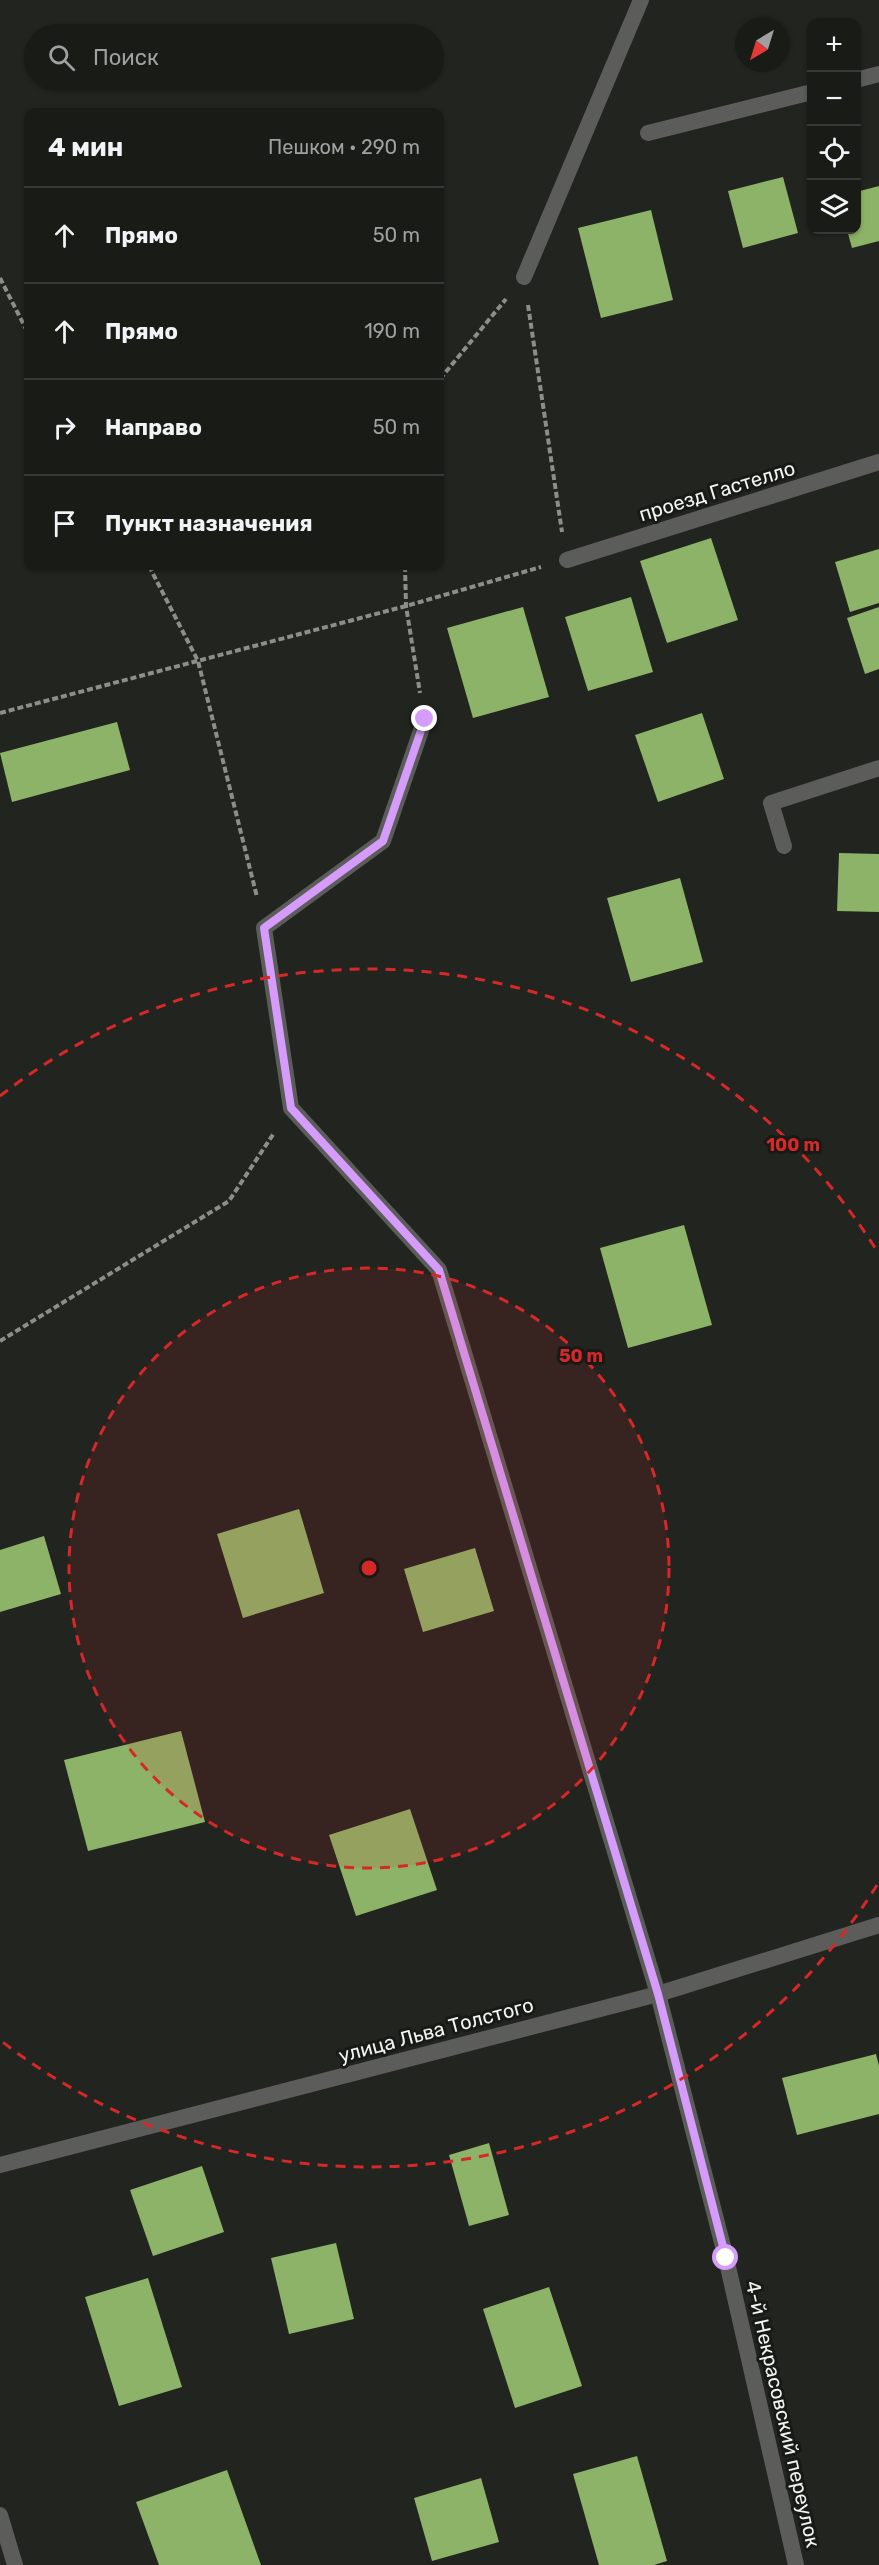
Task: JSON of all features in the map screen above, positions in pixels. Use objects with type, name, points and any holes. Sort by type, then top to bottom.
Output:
[{"type":"street","points":[[524,278],[641,0]]},
{"type":"street","points":[[861,79],[879,74]]},
{"type":"street","points":[[648,133],[807,93]]},
{"type":"street","name":"проезд Гастелло","points":[[567,560],[879,462]]},
{"type":"street","points":[[291,1108],[264,928],[383,841],[425,719]]},
{"type":"street","points":[[784,846],[771,802],[879,768]]},
{"type":"street","name":"4-й Некрасовский переулок","points":[[291,1108],[439,1270],[658,1994],[726,2258],[796,2565]]},
{"type":"street","name":"улица Льва Толстого","points":[[0,2165],[658,1994],[879,1925]]},
{"type":"street","points":[[0,2515],[15,2565]]},
{"type":"path","points":[[0,278],[24,325]]},
{"type":"path","points":[[444,374],[524,278]]},
{"type":"path","points":[[0,713],[406,606],[567,560],[524,278]]},
{"type":"path","points":[[151,570],[198,661],[264,928]]},
{"type":"path","points":[[405,570],[406,606],[425,719]]},
{"type":"path","points":[[0,1341],[229,1201],[291,1108]]},
{"type":"building","points":[[783,177],[798,233],[743,248],[728,191]]},
{"type":"building","points":[[879,186],[879,241],[852,248],[848,234],[861,234],[861,191]]},
{"type":"building","points":[[651,210],[673,300],[601,318],[578,228]]},
{"type":"building","points":[[711,538],[738,620],[667,643],[640,561]]},
{"type":"building","points":[[879,549],[879,603],[850,612],[835,562]]},
{"type":"building","points":[[631,597],[653,672],[588,691],[565,617]]},
{"type":"building","points":[[523,607],[549,697],[473,718],[447,628]]},
{"type":"building","points":[[879,607],[879,669],[865,674],[847,618]]},
{"type":"building","points":[[702,713],[724,779],[658,802],[635,735]]},
{"type":"building","points":[[117,722],[130,770],[12,802],[0,753]]},
{"type":"building","points":[[839,853],[879,854],[879,912],[837,911]]},
{"type":"building","points":[[680,878],[703,962],[631,982],[607,898]]},
{"type":"building","points":[[684,1225],[712,1325],[628,1348],[600,1248]]},
{"type":"building","points":[[299,1509],[324,1593],[243,1618],[217,1534]]},
{"type":"building","points":[[44,1536],[61,1594],[0,1612],[0,1550]]},
{"type":"building","points":[[475,1548],[494,1611],[423,1632],[404,1569]]},
{"type":"building","points":[[181,1731],[205,1822],[88,1851],[64,1760]]},
{"type":"building","points":[[410,1809],[437,1890],[356,1916],[329,1835]]},
{"type":"building","points":[[876,2054],[879,2066],[879,2114],[797,2135],[782,2078]]},
{"type":"building","points":[[489,2143],[509,2215],[469,2226],[449,2155]]},
{"type":"building","points":[[202,2166],[224,2232],[153,2256],[130,2190]]},
{"type":"building","points":[[336,2243],[354,2319],[289,2334],[271,2258]]},
{"type":"building","points":[[148,2278],[182,2387],[119,2406],[85,2297]]},
{"type":"building","points":[[549,2287],[582,2386],[515,2408],[483,2309]]},
{"type":"building","points":[[637,2456],[667,2561],[654,2565],[599,2565],[573,2474]]},
{"type":"building","points":[[227,2470],[261,2565],[159,2565],[136,2502]]},
{"type":"building","points":[[481,2478],[499,2542],[432,2561],[414,2498]]},
{"type":"route","points":[[425,719],[383,841],[264,928],[291,1108],[439,1270],[658,1994],[726,2258]]}]
